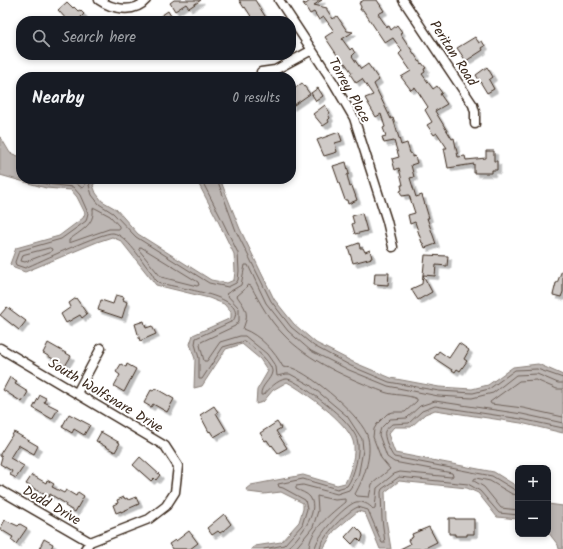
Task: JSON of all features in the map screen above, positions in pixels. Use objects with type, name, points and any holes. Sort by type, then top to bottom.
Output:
[{"type":"street","points":[[99,0],[110,6],[121,9],[134,8],[146,0]]},
{"type":"street","name":"Torrey Place","points":[[278,0],[289,16]]},
{"type":"street","name":"Peritan Road","points":[[404,0],[473,105],[475,112],[475,124]]},
{"type":"street","name":"Torrey Place","points":[[296,26],[333,82],[354,118],[393,247]]},
{"type":"street","points":[[296,59],[312,50]]},
{"type":"street","points":[[261,72],[275,70],[294,60]]},
{"type":"street","name":"South Wolfsnare Drive","points":[[0,348],[165,446],[178,466],[175,492],[166,506],[149,519],[88,546]]},
{"type":"street","points":[[77,393],[101,348]]},
{"type":"street","name":"Dodd Drive","points":[[0,490],[88,546]]},
{"type":"water","points":[[0,136],[10,153],[16,155],[16,180],[0,175]]},
{"type":"water","points":[[32,184],[94,184],[93,185],[96,193],[102,201],[116,209],[138,234],[211,280],[227,283],[234,280],[234,254],[199,184],[222,184],[240,229],[274,299],[294,324],[316,343],[353,362],[391,378],[439,387],[472,389],[488,385],[513,367],[538,364],[563,375],[563,433],[521,423],[435,410],[425,414],[411,427],[394,427],[388,434],[395,453],[494,472],[515,485],[515,519],[497,517],[478,493],[467,488],[399,481],[385,492],[386,519],[391,549],[380,549],[365,513],[358,511],[334,531],[323,549],[251,549],[255,546],[281,542],[299,522],[303,509],[303,503],[281,492],[264,494],[248,492],[246,489],[251,485],[303,475],[337,485],[345,483],[354,457],[353,441],[349,433],[343,425],[324,408],[287,382],[273,390],[263,402],[256,404],[257,390],[268,371],[260,359],[242,344],[226,349],[202,386],[194,388],[195,359],[190,344],[193,335],[231,318],[231,312],[224,304],[209,298],[156,285],[121,241],[112,237],[25,272],[14,268],[10,264],[16,248],[59,236],[83,218],[85,213],[77,197],[71,190],[46,188]]},
{"type":"water","points":[[551,504],[563,506],[563,549],[559,549],[558,545],[551,536]]},
{"type":"building","points":[[174,0],[201,0],[189,8],[186,4],[175,11],[170,3]]},
{"type":"building","points":[[239,0],[255,0],[265,16],[251,16],[245,7],[244,8]]},
{"type":"building","points":[[311,0],[322,0],[314,5],[327,8],[333,19],[337,16],[347,31],[353,32],[342,39],[350,50],[352,48],[355,53],[352,56],[361,69],[368,64],[379,80],[374,84],[391,119],[393,118],[401,145],[407,143],[412,157],[415,156],[417,163],[411,165],[414,177],[410,178],[416,197],[422,195],[429,218],[427,218],[436,244],[425,248],[415,222],[410,224],[408,215],[415,213],[409,195],[402,196],[400,191],[402,190],[401,185],[403,185],[399,168],[395,170],[392,159],[399,157],[394,141],[384,143],[382,137],[386,136],[381,114],[376,117],[365,98],[373,95],[362,79],[356,83],[350,74],[352,73],[345,63],[343,64],[325,37],[334,31],[324,17],[319,20],[314,12],[310,14],[303,3],[306,4]]},
{"type":"building","points":[[364,0],[377,0],[384,11],[378,14],[387,27],[389,26],[391,30],[397,25],[402,32],[400,33],[421,64],[422,63],[426,68],[424,69],[425,72],[422,74],[433,89],[437,86],[442,93],[440,94],[447,104],[435,111],[452,139],[454,138],[458,157],[465,156],[466,160],[486,158],[486,151],[494,151],[494,161],[497,161],[497,170],[492,170],[492,173],[474,173],[474,164],[448,168],[444,148],[447,148],[437,133],[434,135],[427,125],[432,122],[425,110],[428,107],[415,87],[411,90],[401,77],[411,71],[399,54],[402,51],[393,38],[385,43],[363,10],[360,10],[361,7],[359,3]]},
{"type":"building","points":[[67,2],[73,8],[74,7],[78,11],[80,10],[84,14],[82,16],[63,16],[58,10]]},
{"type":"building","points":[[168,11],[171,16],[160,16]]},
{"type":"building","points":[[475,37],[479,43],[482,41],[485,46],[482,48],[483,50],[466,61],[457,48]]},
{"type":"building","points":[[487,67],[493,77],[489,80],[494,89],[487,93],[476,75]]},
{"type":"building","points":[[302,83],[310,94],[296,104],[296,87]]},
{"type":"building","points":[[318,88],[323,96],[316,101],[311,93]]},
{"type":"building","points":[[325,105],[330,113],[328,114],[330,118],[328,120],[329,122],[323,126],[313,114]]},
{"type":"building","points":[[339,132],[342,141],[335,143],[337,152],[324,156],[317,140]]},
{"type":"building","points":[[346,162],[350,187],[352,186],[357,200],[348,204],[347,200],[345,200],[333,166]]},
{"type":"building","points":[[362,213],[367,231],[355,234],[352,224],[354,223],[352,216]]},
{"type":"building","points":[[359,243],[360,248],[363,248],[365,252],[370,250],[372,258],[353,263],[348,247]]},
{"type":"building","points":[[425,255],[448,256],[447,266],[436,265],[435,276],[423,275],[432,292],[418,300],[411,289],[422,284]]},
{"type":"building","points":[[562,270],[563,292],[561,297],[553,295],[556,283]]},
{"type":"building","points":[[375,273],[389,273],[388,285],[374,284]]},
{"type":"building","points":[[116,295],[124,297],[123,300],[127,302],[122,318],[98,310],[101,300],[113,304]]},
{"type":"building","points":[[76,298],[87,314],[82,318],[80,315],[66,323],[61,314],[71,307],[69,303]]},
{"type":"building","points":[[7,307],[26,321],[19,330],[0,315]]},
{"type":"building","points":[[144,321],[146,328],[152,326],[156,334],[140,341],[135,324]]},
{"type":"building","points":[[48,343],[71,356],[65,366],[43,353]]},
{"type":"building","points":[[459,343],[469,350],[464,359],[467,361],[460,371],[457,369],[455,372],[434,358],[439,351],[449,358]]},
{"type":"building","points":[[121,364],[126,367],[127,364],[136,369],[124,392],[114,386],[120,375],[116,372]]},
{"type":"building","points":[[10,377],[17,381],[15,384],[28,392],[22,402],[3,390]]},
{"type":"building","points":[[155,388],[174,399],[167,412],[153,404],[151,407],[144,403],[151,390],[153,391]]},
{"type":"building","points":[[40,395],[46,398],[44,402],[58,409],[52,419],[33,408]]},
{"type":"building","points":[[214,406],[218,412],[216,413],[226,430],[214,437],[210,431],[209,432],[200,415]]},
{"type":"building","points":[[69,414],[90,425],[84,435],[74,429],[72,433],[62,427]]},
{"type":"building","points":[[277,422],[281,428],[276,431],[287,448],[278,453],[267,440],[265,441],[260,433]]},
{"type":"building","points":[[14,432],[38,446],[34,454],[18,445],[10,458],[24,466],[16,478],[10,475],[12,471],[0,464],[2,457],[0,454]]},
{"type":"building","points":[[101,432],[120,443],[115,452],[96,441]]},
{"type":"building","points":[[140,457],[160,475],[156,480],[154,478],[151,481],[133,465]]},
{"type":"building","points":[[32,475],[46,483],[47,480],[54,484],[52,487],[64,493],[66,490],[76,496],[78,492],[84,496],[75,512],[65,506],[66,504],[50,494],[49,497],[26,484]]},
{"type":"building","points":[[124,497],[128,500],[136,497],[139,504],[116,513],[113,505],[118,503],[117,500]]},
{"type":"building","points":[[224,514],[231,524],[220,533],[218,531],[212,535],[207,528]]},
{"type":"building","points":[[449,518],[474,519],[474,534],[467,534],[467,536],[455,536],[455,534],[449,534]]},
{"type":"building","points":[[5,520],[18,526],[20,524],[27,528],[16,544],[11,540],[13,537],[0,529]]},
{"type":"building","points":[[355,526],[363,536],[361,542],[357,538],[352,544],[345,537]]},
{"type":"building","points":[[429,527],[437,542],[423,549],[400,549],[410,544],[408,540],[413,537],[412,534]]},
{"type":"building","points":[[189,531],[198,543],[190,549],[172,549],[169,544],[175,540],[176,541]]},
{"type":"building","points":[[44,539],[53,544],[51,549],[39,549]]}]
